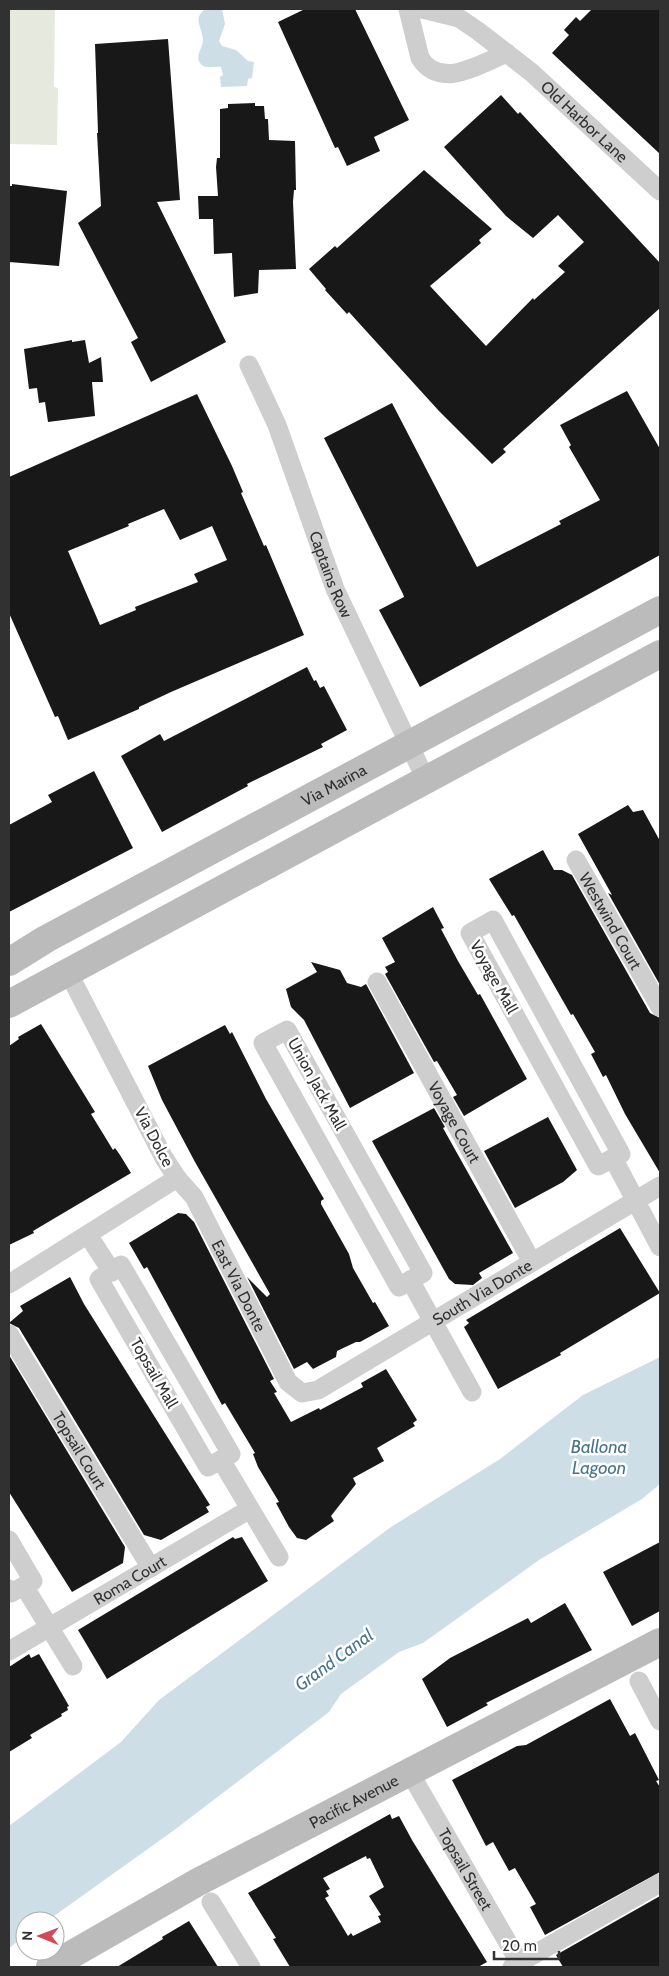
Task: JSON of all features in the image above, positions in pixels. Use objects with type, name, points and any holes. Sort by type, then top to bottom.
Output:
[{"type":"street","points":[[408,9],[420,58],[424,65],[433,70],[454,74],[469,72],[507,53]]},
{"type":"street","name":"Old Harbor Lane","points":[[422,9],[459,18],[507,53],[531,72],[660,191]]},
{"type":"street","name":"Captains Row","points":[[249,365],[277,425],[335,589],[426,780]]},
{"type":"street","name":"Via Marina","points":[[9,962],[46,939],[408,743],[660,610]]},
{"type":"street","points":[[9,1004],[660,654]]},
{"type":"street","name":"Westwind Court","points":[[576,860],[660,1007]]},
{"type":"street","name":"Voyage Mall","points":[[493,920],[620,1154],[612,1158],[598,1166],[470,932],[493,920]]},
{"type":"street","name":"Via Dolce","points":[[9,1284],[177,1178],[164,1158],[68,972]]},
{"type":"street","name":"Voyage Court","points":[[377,982],[532,1262]]},
{"type":"street","name":"Union Jack Mall","points":[[287,1030],[423,1273],[410,1280],[399,1287],[263,1043],[287,1030]]},
{"type":"street","name":"Voyage Mall","points":[[612,1158],[660,1247]]},
{"type":"street","name":"East Via Donte","points":[[177,1178],[194,1197],[288,1382],[302,1393]]},
{"type":"street","name":"South Via Donte","points":[[302,1393],[318,1390],[660,1186]]},
{"type":"street","points":[[88,1235],[112,1272]]},
{"type":"street","name":"Topsail Mall","points":[[122,1266],[231,1454],[221,1460],[208,1467],[99,1279],[122,1266]]},
{"type":"street","points":[[410,1280],[472,1392]]},
{"type":"street","name":"Topsail Court","points":[[9,1334],[151,1568]]},
{"type":"street","points":[[221,1460],[279,1557]]},
{"type":"street","name":"Roma Court","points":[[9,1651],[250,1509]]},
{"type":"street","points":[[9,1540],[32,1580],[16,1587],[50,1627],[73,1666]]},
{"type":"street","name":"Pacific Avenue","points":[[50,1967],[198,1882],[660,1642]]},
{"type":"street","points":[[639,1680],[660,1721]]},
{"type":"street","name":"Topsail Street","points":[[410,1773],[518,1966]]},
{"type":"street","points":[[518,1966],[660,1883]]},
{"type":"street","points":[[211,1902],[251,1967]]},
{"type":"shaded area","points":[[9,9],[55,9],[54,87],[58,88],[57,145],[9,144]]},
{"type":"water","points":[[206,9],[222,9],[225,24],[219,41],[222,46],[236,50],[248,61],[254,62],[252,78],[248,79],[247,86],[221,87],[220,77],[223,75],[221,67],[206,67],[199,62],[198,56],[203,43],[203,36],[198,20],[199,16]]},
{"type":"water","name":"Ballona Lagoon","points":[[660,1357],[660,1484],[642,1499],[539,1560],[423,1643],[399,1652],[341,1694],[329,1712],[173,1831],[61,1911],[15,1911],[15,1944],[9,1948],[9,1826],[121,1742],[159,1700],[391,1527],[500,1459],[583,1395]]},
{"type":"building","points":[[305,9],[355,9],[409,120],[374,137],[380,151],[347,166],[338,147],[335,148],[278,22]]},
{"type":"building","points":[[592,9],[660,9],[660,154],[552,53],[569,35],[564,30],[576,17],[580,21]]},
{"type":"building","points":[[168,39],[180,200],[157,202],[226,342],[151,382],[131,342],[138,338],[78,223],[101,206],[95,44]]},
{"type":"building","points":[[501,95],[518,114],[520,112],[660,263],[660,308],[503,449],[506,452],[492,464],[439,411],[349,312],[347,314],[309,269],[335,246],[337,248],[424,170],[492,229],[479,240],[481,243],[430,286],[486,346],[533,298],[534,300],[565,272],[558,266],[584,242],[558,215],[533,238],[506,216],[444,147]]},
{"type":"building","points":[[255,103],[255,106],[264,106],[265,119],[268,119],[269,140],[295,141],[296,190],[294,190],[293,202],[296,269],[259,270],[258,293],[234,297],[232,253],[214,254],[213,219],[199,219],[198,196],[218,196],[216,167],[217,158],[220,158],[220,109],[228,108],[228,104]]},
{"type":"building","points":[[12,184],[67,191],[59,266],[9,262],[9,186],[12,186]]},
{"type":"building","points":[[72,340],[72,342],[85,340],[89,363],[101,357],[103,382],[92,382],[95,416],[48,422],[45,402],[39,403],[37,388],[29,389],[24,349]]},
{"type":"building","points":[[627,391],[660,449],[660,555],[420,687],[379,610],[404,597],[403,594],[324,438],[392,403],[477,567],[561,524],[559,521],[600,500],[569,447],[571,445],[560,425]]},
{"type":"building","points":[[197,394],[232,466],[243,492],[241,493],[264,546],[266,545],[304,635],[171,692],[139,707],[139,709],[68,740],[58,716],[55,717],[9,613],[9,477]],"holes":[[[164,509],[180,540],[212,526],[227,560],[194,574],[198,582],[135,607],[136,610],[100,625],[68,551],[129,526],[128,524]]]},
{"type":"building","points":[[307,667],[320,688],[324,686],[347,730],[321,744],[323,747],[247,784],[248,786],[162,832],[121,756],[160,734],[164,741]]},
{"type":"building","points":[[94,771],[133,848],[9,912],[9,825],[52,802],[48,795]]},
{"type":"building","points":[[628,805],[633,812],[643,810],[660,841],[660,985],[608,893],[612,895],[578,834]]},
{"type":"building","points":[[543,850],[554,870],[562,870],[572,875],[650,1013],[660,1018],[660,1173],[625,1114],[606,1075],[603,1077],[591,1054],[595,1052],[573,1014],[571,1015],[514,915],[512,916],[489,879]]},
{"type":"building","points":[[433,907],[444,928],[441,929],[458,961],[478,995],[480,994],[527,1079],[464,1116],[453,1097],[457,1095],[437,1061],[434,1062],[385,974],[388,972],[385,967],[395,962],[382,938]]},
{"type":"building","points":[[311,962],[340,970],[347,983],[361,987],[366,984],[414,1073],[350,1108],[304,1020],[291,1007],[286,989],[317,972]]},
{"type":"building","points":[[41,1024],[95,1112],[91,1114],[113,1150],[115,1148],[131,1173],[33,1231],[34,1233],[9,1245],[9,1046],[19,1039],[18,1037]]},
{"type":"building","points":[[225,1025],[230,1034],[232,1032],[266,1099],[324,1199],[321,1201],[321,1204],[349,1254],[353,1268],[389,1326],[360,1342],[337,1351],[336,1357],[313,1369],[307,1362],[294,1369],[247,1277],[267,1297],[270,1294],[195,1162],[162,1100],[148,1066]]},
{"type":"building","points":[[434,1108],[445,1127],[443,1128],[513,1253],[479,1273],[482,1278],[473,1285],[455,1284],[449,1279],[372,1141]]},
{"type":"building","points":[[548,1117],[577,1170],[563,1182],[515,1208],[484,1151]]},
{"type":"building","points":[[178,1213],[186,1214],[194,1222],[274,1379],[270,1381],[277,1392],[274,1393],[291,1422],[319,1408],[320,1410],[363,1387],[361,1383],[386,1369],[417,1420],[413,1423],[415,1426],[377,1448],[384,1461],[353,1478],[356,1484],[331,1516],[334,1521],[306,1540],[297,1538],[289,1527],[276,1503],[279,1502],[258,1467],[253,1454],[255,1453],[225,1403],[222,1405],[147,1267],[144,1269],[129,1243]]},
{"type":"building","points":[[620,1228],[660,1293],[560,1353],[561,1355],[498,1389],[464,1327],[469,1323],[466,1320]]},
{"type":"building","points":[[70,1277],[84,1304],[210,1505],[206,1507],[209,1512],[161,1540],[144,1535],[19,1328],[9,1323],[23,1311],[20,1306]]},
{"type":"building","points":[[9,1355],[125,1547],[123,1563],[72,1592],[9,1492]]},
{"type":"building","points":[[233,1537],[235,1539],[242,1537],[268,1581],[107,1679],[78,1630]]},
{"type":"building","points":[[660,1542],[660,1611],[632,1626],[603,1572]]},
{"type":"building","points":[[565,1603],[592,1650],[486,1703],[488,1705],[447,1727],[422,1679],[450,1658],[528,1618],[531,1623]]},
{"type":"building","points":[[29,1654],[31,1658],[39,1654],[69,1706],[67,1707],[68,1710],[61,1714],[62,1716],[30,1735],[32,1738],[9,1752],[9,1667]]},
{"type":"building","points":[[610,1699],[630,1736],[635,1733],[659,1780],[656,1781],[660,1787],[660,1872],[545,1935],[530,1907],[536,1904],[515,1868],[509,1871],[493,1842],[486,1846],[452,1780],[517,1746],[526,1745]]},
{"type":"building","points":[[390,1814],[392,1819],[399,1816],[487,1962],[478,1967],[290,1967],[273,1939],[276,1938],[248,1893]],"holes":[[[366,1856],[367,1859],[370,1858],[384,1887],[369,1896],[381,1915],[378,1916],[381,1922],[353,1936],[351,1933],[348,1936],[325,1898],[329,1896],[326,1891],[330,1889],[323,1878]]]},
{"type":"building","points":[[660,1896],[660,1967],[563,1967],[556,1955]]},
{"type":"building","points":[[189,1921],[218,1967],[117,1967],[163,1939],[162,1937]]},
{"type":"water label","name":"Grand Canal","points":[[334,1660]]}]
